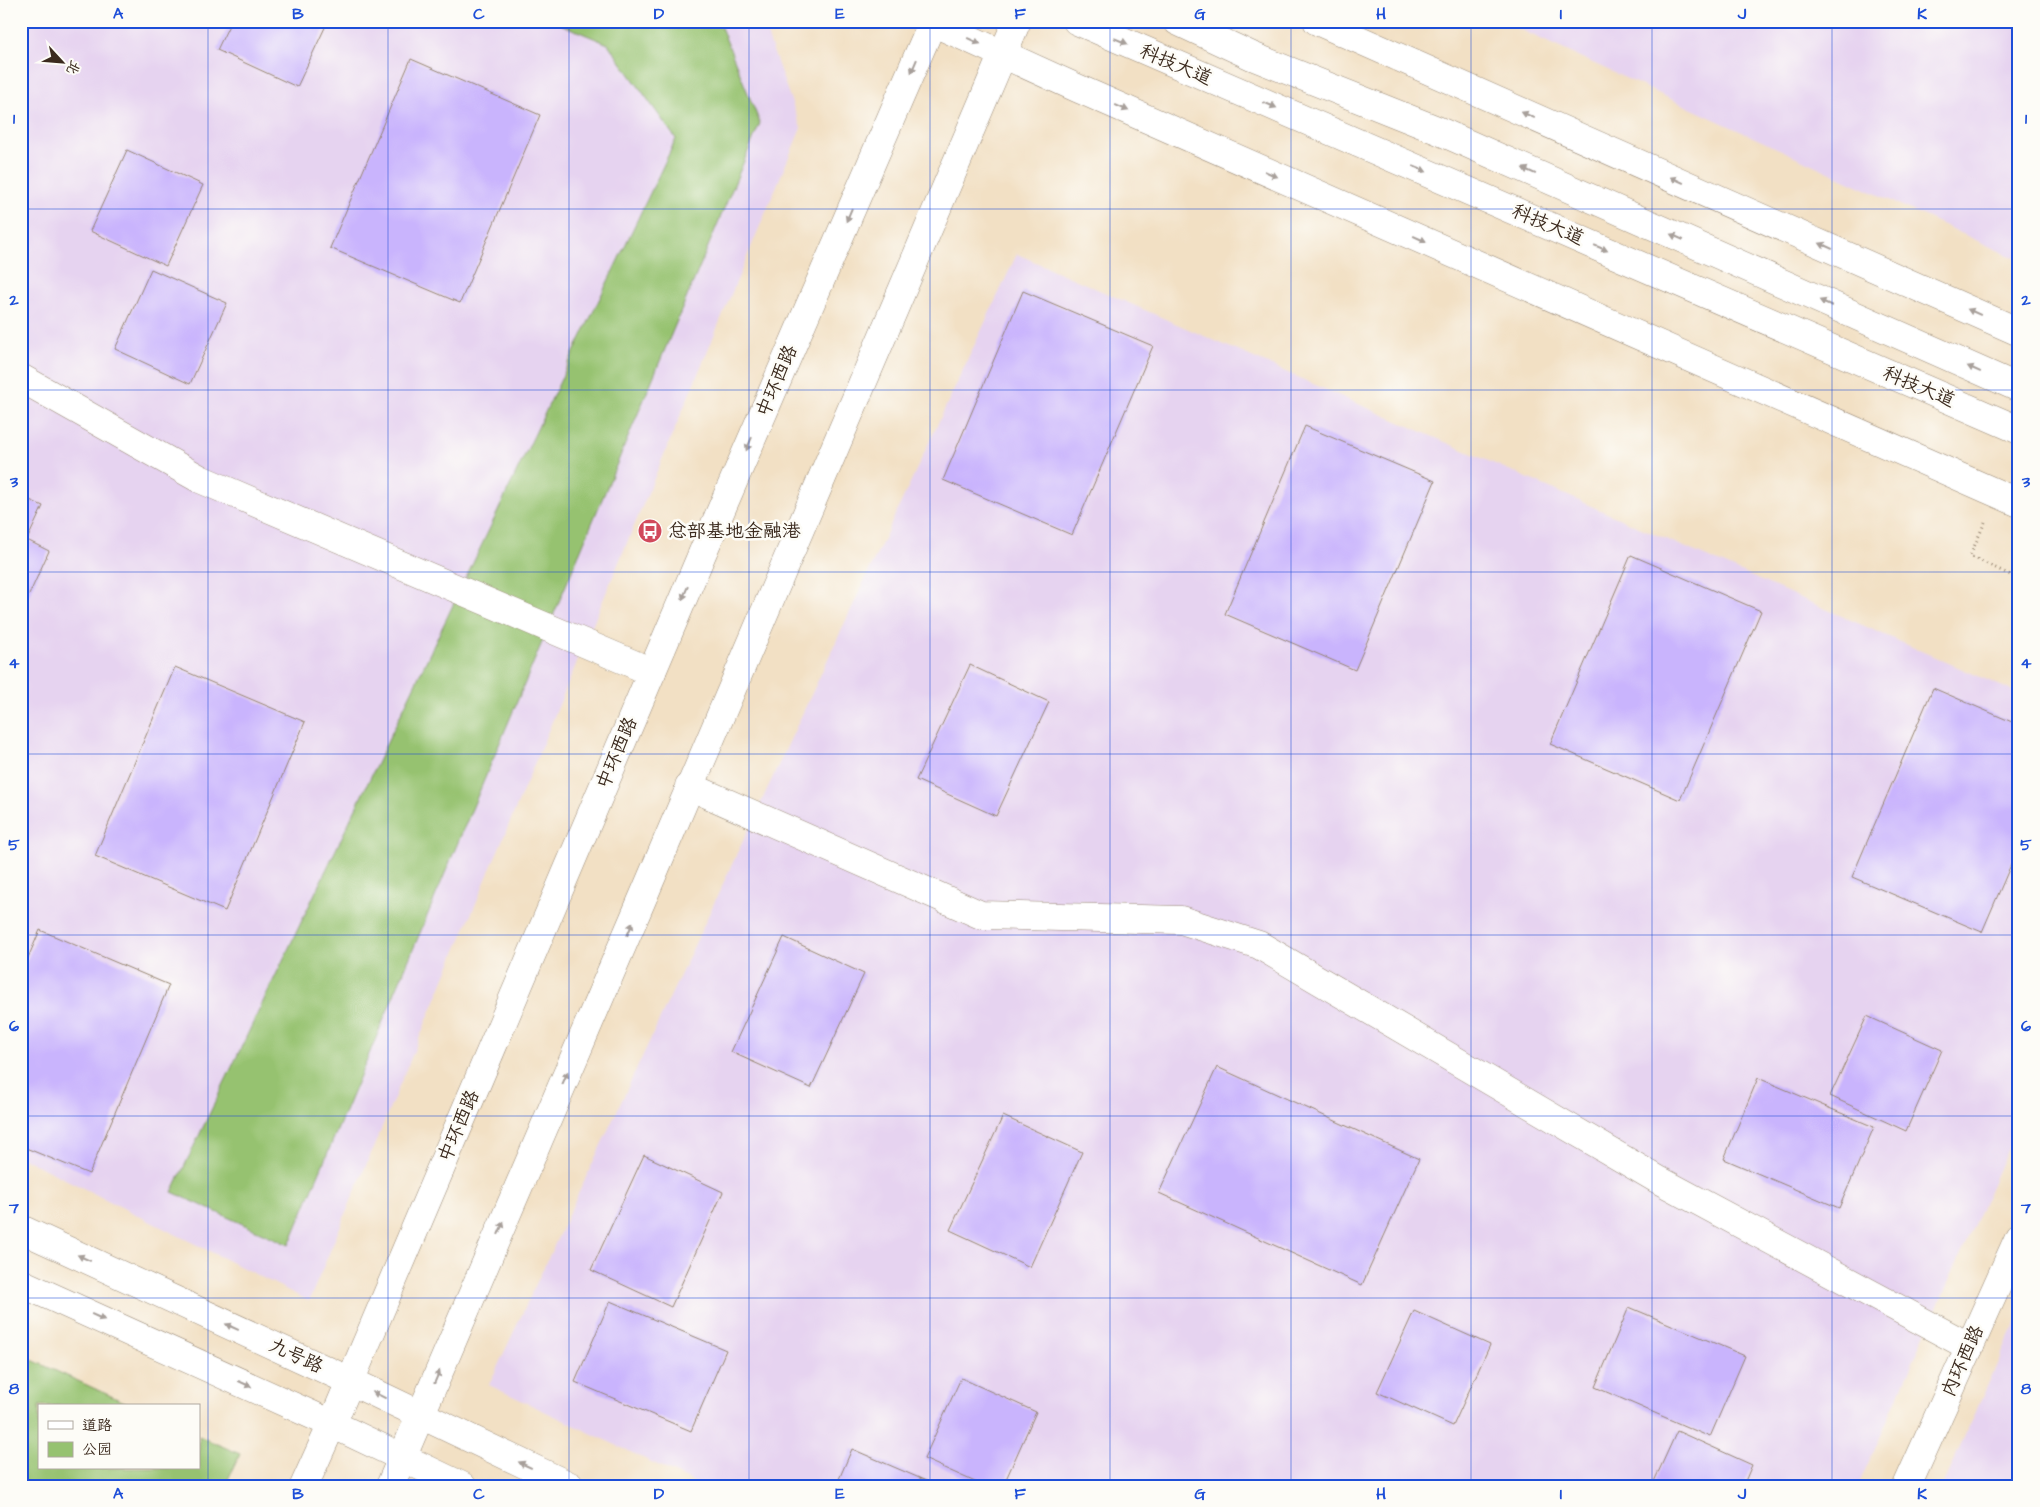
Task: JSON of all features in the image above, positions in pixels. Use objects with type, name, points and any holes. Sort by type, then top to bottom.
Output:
[{"type":"street","points":[[390,1486],[1017,21]]},
{"type":"street","name":"科技大道","points":[[1076,21],[2019,430]]},
{"type":"street","name":"科技大道","points":[[1177,21],[1252,56],[1437,130],[2019,388]]},
{"type":"street","points":[[1317,21],[2019,332]]},
{"type":"street","points":[[932,22],[2008,499]]},
{"type":"street","name":"中环西路","points":[[304,1486],[932,22]]},
{"type":"street","points":[[21,378],[200,479],[652,672]]},
{"type":"street","points":[[690,786],[981,916],[1182,920],[1259,945],[1656,1179],[1970,1347]]},
{"type":"street","name":"九号路","points":[[21,1230],[350,1381],[570,1486]]},
{"type":"street","name":"内环西路","points":[[1907,1486],[2019,1237]]},
{"type":"street","points":[[21,1283],[332,1424],[462,1486]]},
{"type":"path","points":[[2008,499],[1970,556],[2019,578]]},
{"type":"shaded area","points":[[21,21],[762,21],[801,128],[309,1301],[21,1157]]},
{"type":"shaded area","points":[[1502,21],[2019,21],[2019,260]]},
{"type":"shaded area","points":[[1017,254],[2019,694],[2019,1123],[1858,1486],[702,1486],[489,1385]]},
{"type":"shaded area","points":[[2019,1316],[2019,1486],[1942,1486]]},
{"type":"green space","points":[[553,21],[708,21],[721,27],[760,123],[289,1245],[172,1192],[676,139],[608,44]]},
{"type":"green space","points":[[21,1355],[129,1404],[38,1404],[38,1470],[200,1470],[200,1436],[240,1454],[225,1486],[21,1486]]},
{"type":"building","points":[[231,21],[328,21],[297,87],[217,50]]},
{"type":"building","points":[[411,59],[540,115],[460,303],[330,248]]},
{"type":"building","points":[[127,150],[203,185],[166,266],[90,231]]},
{"type":"building","points":[[151,269],[227,303],[190,384],[115,349]]},
{"type":"building","points":[[1023,291],[1153,346],[1072,535],[943,480]]},
{"type":"building","points":[[1305,426],[1435,481],[1355,670],[1225,614]]},
{"type":"building","points":[[21,490],[23,497],[43,506],[27,540],[49,551],[29,595],[21,591]]},
{"type":"building","points":[[1631,555],[1761,611],[1680,800],[1550,744]]},
{"type":"building","points":[[970,665],[1049,702],[996,816],[916,780]]},
{"type":"building","points":[[175,667],[305,722],[225,911],[95,856]]},
{"type":"building","points":[[1933,688],[2019,725],[2019,846],[1982,932],[1852,877]]},
{"type":"building","points":[[40,930],[169,985],[89,1174],[21,1146],[21,974]]},
{"type":"building","points":[[784,937],[864,974],[811,1088],[731,1052]]},
{"type":"building","points":[[1867,1016],[1942,1050],[1906,1131],[1830,1096]]},
{"type":"building","points":[[1217,1067],[1419,1159],[1362,1285],[1159,1193]]},
{"type":"building","points":[[1758,1078],[1874,1127],[1839,1208],[1724,1159]]},
{"type":"building","points":[[1003,1116],[1082,1152],[1030,1267],[950,1230]]},
{"type":"building","points":[[644,1155],[723,1192],[671,1307],[591,1270]]},
{"type":"building","points":[[610,1301],[726,1350],[691,1431],[575,1382]]},
{"type":"building","points":[[1629,1307],[1745,1356],[1710,1437],[1595,1387]]},
{"type":"building","points":[[1414,1311],[1490,1345],[1453,1426],[1377,1392]]},
{"type":"building","points":[[961,1378],[1036,1412],[1003,1486],[984,1486],[924,1459]]},
{"type":"building","points":[[1677,1431],[1752,1465],[1743,1486],[1652,1486]]},
{"type":"building","points":[[852,1449],[938,1486],[836,1486]]},
{"type":"place","name":"总部基地金融港","points":[[650,531]]}]
